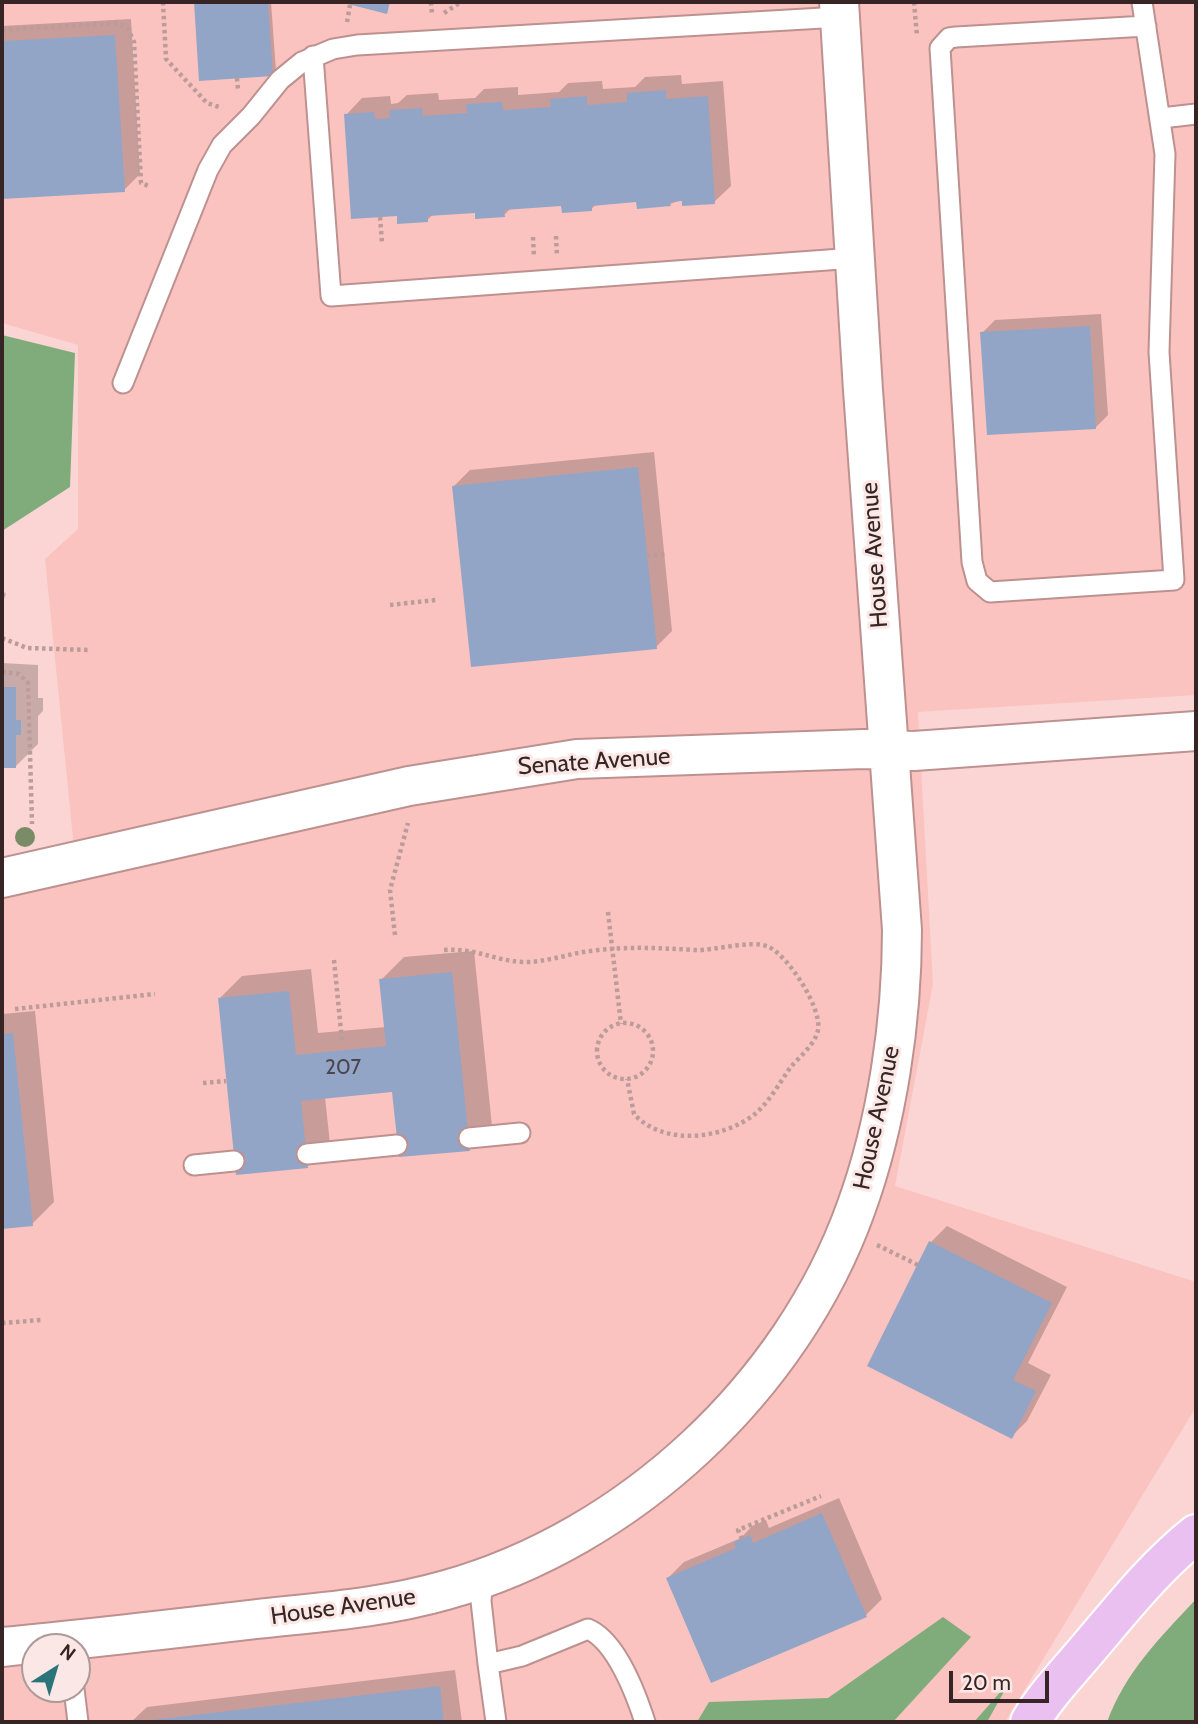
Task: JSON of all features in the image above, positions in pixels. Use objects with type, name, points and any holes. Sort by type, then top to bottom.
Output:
[{"type":"main road","points":[[1030,1722],[1055,1685],[1143,1583],[1196,1534]]},
{"type":"main road","points":[[1055,1722],[1064,1692],[1081,1657]]},
{"type":"street","name":"House Avenue","points":[[91,1641],[358,1610],[448,1590],[562,1543],[630,1500],[681,1461],[725,1418],[770,1364],[829,1269],[856,1211],[872,1158],[902,986],[902,930],[840,10]]},
{"type":"street","name":"Senate Avenue","points":[[2,878],[409,786],[577,759],[914,751],[1196,731]]},
{"type":"street","name":"House Avenue","points":[[2,1647],[21,1646]]},
{"type":"lane","points":[[1142,2],[1162,118],[1166,180],[1159,352],[1174,580],[990,592],[977,580],[972,562],[940,48],[949,38],[956,37],[1146,26]]},
{"type":"lane","points":[[123,383],[214,158],[280,80],[313,56],[357,45],[840,10]]},
{"type":"lane","points":[[313,56],[331,296],[855,258]]},
{"type":"lane","points":[[1162,118],[1196,114]]},
{"type":"lane","points":[[469,1138],[520,1133]]},
{"type":"lane","points":[[307,1154],[397,1145]]},
{"type":"lane","points":[[194,1165],[234,1161]]},
{"type":"lane","points":[[483,1577],[481,1601],[496,1722]]},
{"type":"lane","points":[[488,1664],[522,1656],[587,1629],[600,1634],[609,1645],[639,1703],[645,1722]]},
{"type":"lane","points":[[76,1703],[78,1722]]},
{"type":"path","points":[[163,2],[166,59],[207,103],[226,109]]},
{"type":"path","points":[[914,2],[917,36],[928,40]]},
{"type":"path","points":[[2,30],[117,23],[128,29],[134,42],[141,183],[151,187]]},
{"type":"path","points":[[237,78],[238,98]]},
{"type":"path","points":[[380,217],[382,243]]},
{"type":"path","points":[[647,556],[664,554]]},
{"type":"path","points":[[390,605],[436,600]]},
{"type":"path","points":[[2,638],[27,648],[89,650]]},
{"type":"path","points":[[2,672],[19,674],[28,683],[33,824]]},
{"type":"path","points":[[396,935],[390,890],[411,812]]},
{"type":"path","points":[[608,912],[621,1024]]},
{"type":"path","points":[[444,950],[468,948],[522,962],[654,946],[695,950],[769,947],[784,959],[800,981],[819,1019],[818,1033],[764,1105],[741,1124],[725,1130],[692,1135],[656,1132],[634,1114],[627,1079]]},
{"type":"path","points":[[334,960],[342,1041]]},
{"type":"path","points":[[15,1009],[155,994]]},
{"type":"path","points":[[621,1024],[636,1026],[643,1031],[652,1046],[650,1064],[644,1072],[627,1079],[618,1079],[603,1069],[596,1052],[602,1034],[621,1024]]},
{"type":"path","points":[[203,1083],[226,1081]]},
{"type":"path","points":[[867,1240],[918,1265]]},
{"type":"path","points":[[2,1324],[41,1320]]},
{"type":"path","points":[[742,1539],[738,1530],[821,1496]]},
{"type":"shaded area","points":[[2,2],[1196,2],[1196,695],[918,712],[933,984],[895,1186],[1196,1282],[1196,1407],[1005,1722],[2,1722],[2,891],[77,878],[45,559],[78,529],[78,345],[2,323]]},
{"type":"green space","points":[[2,335],[75,353],[70,487],[2,531]]},
{"type":"green space","points":[[1196,1599],[1196,1722],[1107,1722],[1134,1671]]},
{"type":"green space","points":[[943,1617],[971,1637],[893,1722],[697,1722],[709,1702],[828,1698]]},
{"type":"green space","points":[[1010,1681],[987,1722],[974,1722]]},
{"type":"building","points":[[194,2],[268,2],[273,76],[199,81]]},
{"type":"building","points":[[340,2],[390,2],[387,14]]},
{"type":"building","points":[[115,35],[125,192],[2,199],[2,41]]},
{"type":"building","points":[[666,90],[666,99],[708,96],[715,204],[682,206],[682,201],[670,202],[671,206],[637,209],[636,202],[592,206],[592,211],[562,213],[561,206],[504,210],[505,217],[475,219],[475,213],[428,216],[428,222],[397,224],[397,216],[351,219],[344,114],[374,112],[375,119],[390,118],[389,110],[422,108],[423,116],[467,113],[466,104],[502,102],[503,110],[551,107],[550,99],[587,96],[587,105],[627,102],[627,93]]},
{"type":"building","points":[[1090,326],[1096,429],[987,435],[980,332]]},
{"type":"building","points":[[638,467],[657,649],[471,667],[452,486]]},
{"type":"building","points":[[2,687],[16,687],[16,720],[21,720],[21,735],[16,735],[16,768],[2,768]]},
{"type":"building","points":[[452,972],[470,1151],[399,1157],[392,1092],[301,1101],[308,1168],[236,1175],[218,998],[289,991],[296,1055],[386,1046],[379,979]]},
{"type":"building","points":[[13,1033],[33,1226],[2,1229],[2,1034]]},
{"type":"building","points":[[929,1241],[1052,1303],[1013,1380],[1036,1391],[1012,1439],[867,1366]]},
{"type":"building","points":[[822,1513],[867,1617],[711,1683],[666,1578],[736,1548],[734,1542],[750,1535],[753,1543]]},
{"type":"building","points":[[440,1686],[444,1722],[144,1722],[144,1721]]}]
